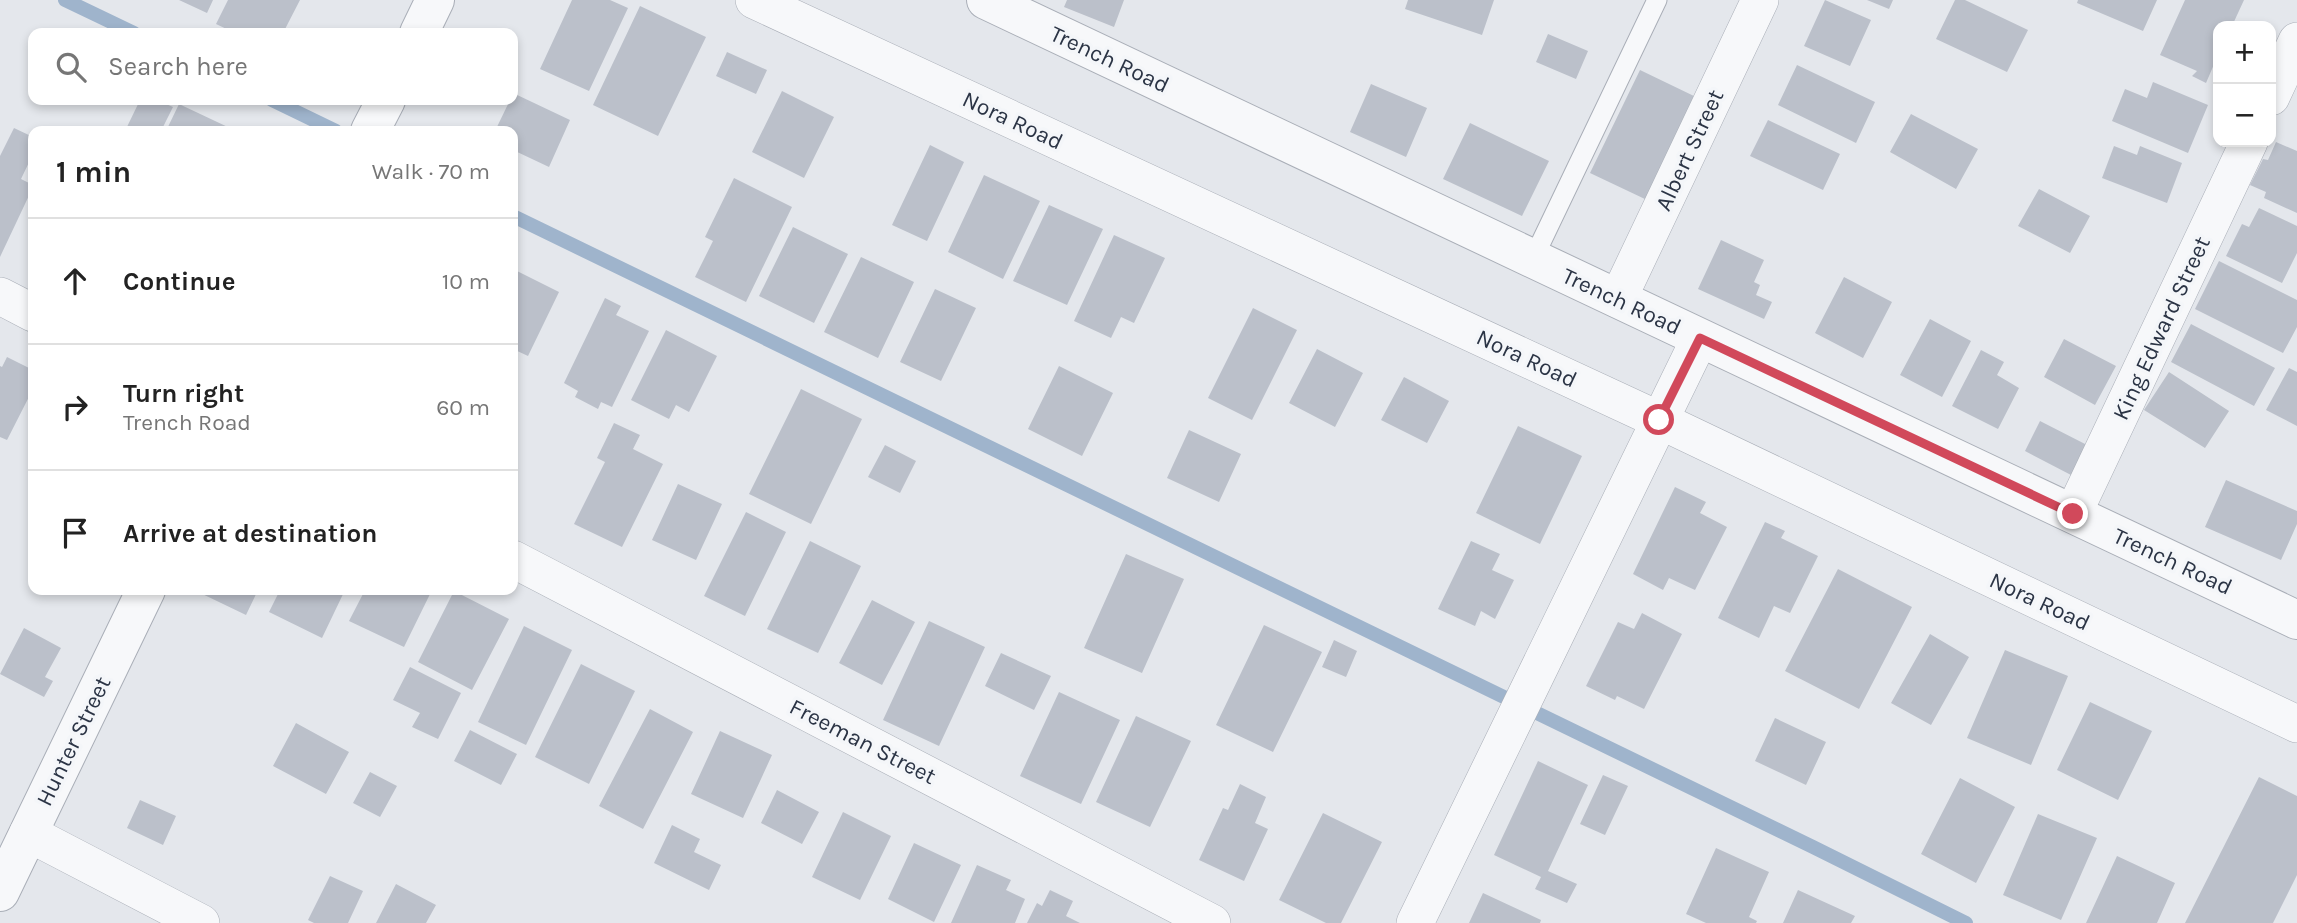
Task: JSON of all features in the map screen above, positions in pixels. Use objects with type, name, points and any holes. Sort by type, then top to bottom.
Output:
[{"type":"street","points":[[421,28],[435,0]]},
{"type":"street","name":"Nora Road","points":[[754,0],[1659,420],[2297,724]]},
{"type":"street","name":"Trench Road","points":[[986,0],[1034,10],[1533,259],[2297,620]]},
{"type":"street","name":"Albert Street","points":[[1618,299],[1760,0]]},
{"type":"street","points":[[2276,86],[2297,41]]},
{"type":"street","points":[[373,126],[383,105]]},
{"type":"street","name":"King Edward Street","points":[[2073,514],[2247,147]]},
{"type":"street","points":[[0,296],[28,310]]},
{"type":"street","points":[[1415,923],[1700,338]]},
{"type":"street","name":"Freeman Street","points":[[518,562],[1212,923]]},
{"type":"street","name":"Hunter Street","points":[[11,861],[144,595]]},
{"type":"street","points":[[11,861],[201,923]]},
{"type":"lane","points":[[1533,259],[1657,0]]},
{"type":"building","points":[[179,0],[213,0],[207,13]]},
{"type":"building","points":[[228,0],[300,0],[286,28],[224,28],[216,24]]},
{"type":"building","points":[[572,0],[610,0],[628,8],[589,91],[540,69]]},
{"type":"building","points":[[1067,0],[1124,0],[1114,27],[1064,7]]},
{"type":"building","points":[[1408,0],[1494,0],[1482,35],[1405,9]]},
{"type":"building","points":[[1825,0],[1871,20],[1850,66],[1804,46]]},
{"type":"building","points":[[1867,0],[1893,0],[1889,9]]},
{"type":"building","points":[[1955,0],[1965,0],[2028,30],[2007,72],[1936,39]]},
{"type":"building","points":[[2078,0],[2157,0],[2143,31],[2077,3]]},
{"type":"building","points":[[2185,0],[2244,0],[2234,21],[2213,21],[2213,67],[2206,83],[2192,76],[2197,71],[2160,55]]},
{"type":"building","points":[[640,6],[706,37],[658,136],[593,105]]},
{"type":"building","points":[[1548,34],[1588,51],[1576,79],[1536,62]]},
{"type":"building","points":[[727,52],[767,70],[756,94],[716,76]]},
{"type":"building","points":[[1797,65],[1875,102],[1856,143],[1778,105]]},
{"type":"building","points":[[1640,70],[1696,97],[1647,200],[1590,173]]},
{"type":"building","points":[[2153,82],[2208,105],[2188,153],[2112,121],[2125,89],[2147,98]]},
{"type":"building","points":[[1371,84],[1427,108],[1406,157],[1350,132]]},
{"type":"building","points":[[782,91],[834,117],[804,178],[752,152]]},
{"type":"building","points":[[518,95],[570,120],[549,167],[518,152],[518,126],[497,126],[508,105],[518,105]]},
{"type":"building","points":[[138,105],[173,107],[164,126],[127,126]]},
{"type":"building","points":[[179,105],[181,105],[226,126],[168,126]]},
{"type":"building","points":[[1911,114],[1978,149],[1956,189],[1890,152]]},
{"type":"building","points":[[1768,120],[1840,154],[1823,190],[1750,156]]},
{"type":"building","points":[[1470,123],[1549,161],[1522,216],[1443,179]]},
{"type":"building","points":[[14,128],[28,135],[28,164],[21,179],[28,182],[28,198],[0,257],[0,156]]},
{"type":"building","points":[[2276,142],[2297,151],[2297,213],[2264,198],[2266,192],[2250,185],[2263,159],[2268,160]]},
{"type":"building","points":[[930,145],[964,162],[927,241],[892,225]]},
{"type":"building","points":[[2114,146],[2137,155],[2140,146],[2182,163],[2167,203],[2102,178]]},
{"type":"building","points":[[984,175],[1040,201],[1003,279],[948,252]]},
{"type":"building","points":[[734,178],[792,207],[746,302],[695,277],[713,241],[705,237]]},
{"type":"building","points":[[2039,189],[2090,216],[2070,253],[2018,226]]},
{"type":"building","points":[[1049,205],[1103,229],[1067,305],[1013,281]]},
{"type":"building","points":[[2259,208],[2297,226],[2297,253],[2282,283],[2226,256],[2242,224],[2249,227]]},
{"type":"building","points":[[793,227],[848,254],[814,323],[759,296]]},
{"type":"building","points":[[1114,235],[1165,258],[1134,323],[1121,317],[1111,338],[1074,321]]},
{"type":"building","points":[[1721,240],[1764,260],[1754,282],[1760,285],[1756,295],[1772,302],[1764,319],[1698,289]]},
{"type":"building","points":[[861,257],[914,282],[878,358],[824,332]]},
{"type":"building","points":[[2219,261],[2297,300],[2297,327],[2283,353],[2195,309]]},
{"type":"building","points":[[518,272],[559,292],[528,356],[518,351]]},
{"type":"building","points":[[1844,277],[1892,302],[1863,358],[1815,333]]},
{"type":"building","points":[[935,289],[976,308],[941,381],[900,362]]},
{"type":"building","points":[[605,298],[621,306],[616,315],[649,331],[612,407],[601,402],[598,409],[575,397],[578,391],[564,383]]},
{"type":"building","points":[[1253,308],[1297,330],[1252,420],[1208,398]]},
{"type":"building","points":[[1930,319],[1971,341],[1942,397],[1900,375]]},
{"type":"building","points":[[2191,324],[2275,368],[2254,406],[2171,362]]},
{"type":"building","points":[[666,330],[717,356],[689,412],[676,405],[669,419],[631,400]]},
{"type":"building","points":[[2064,339],[2116,366],[2095,405],[2044,377]]},
{"type":"building","points":[[1317,349],[1363,373],[1335,427],[1289,403]]},
{"type":"building","points":[[1981,350],[2004,362],[1997,375],[2019,388],[1998,429],[1952,406]]},
{"type":"building","points":[[7,357],[28,368],[28,399],[7,440],[0,437],[0,366],[2,367]]},
{"type":"building","points":[[1059,366],[1113,393],[1082,456],[1028,429]]},
{"type":"building","points":[[2289,368],[2297,372],[2297,426],[2266,410]]},
{"type":"building","points":[[2169,372],[2229,411],[2205,448],[2144,410]]},
{"type":"building","points":[[1404,377],[1449,401],[1427,443],[1381,420]]},
{"type":"building","points":[[801,389],[862,419],[811,524],[749,494]]},
{"type":"building","points":[[2040,421],[2087,445],[2071,475],[2025,451]]},
{"type":"building","points":[[614,423],[640,435],[633,449],[663,464],[622,547],[574,524],[605,462],[597,458]]},
{"type":"building","points":[[1518,426],[1582,456],[1540,544],[1476,513]]},
{"type":"building","points":[[1189,430],[1241,454],[1219,502],[1167,478]]},
{"type":"building","points":[[885,445],[916,461],[900,493],[868,477]]},
{"type":"building","points":[[2226,480],[2297,511],[2297,524],[2281,560],[2205,527]]},
{"type":"building","points":[[678,484],[722,504],[696,560],[652,540]]},
{"type":"building","points":[[1675,487],[1706,502],[1700,513],[1727,527],[1695,590],[1669,578],[1663,590],[1633,574]]},
{"type":"building","points":[[746,512],[786,532],[745,616],[704,596]]},
{"type":"building","points":[[1765,522],[1785,531],[1781,538],[1818,556],[1790,613],[1774,606],[1759,638],[1718,618]]},
{"type":"building","points":[[810,541],[861,566],[818,653],[767,629]]},
{"type":"building","points":[[1471,541],[1500,554],[1492,570],[1514,580],[1495,619],[1481,611],[1475,626],[1438,609]]},
{"type":"building","points":[[1126,554],[1184,579],[1142,673],[1084,648]]},
{"type":"building","points":[[1838,569],[1912,607],[1859,709],[1785,671]]},
{"type":"building","points":[[204,595],[256,595],[246,615]]},
{"type":"building","points":[[278,595],[343,595],[322,638],[269,612]]},
{"type":"building","points":[[362,595],[430,595],[404,647],[349,621]]},
{"type":"building","points":[[452,595],[462,595],[509,619],[472,690],[418,662]]},
{"type":"building","points":[[872,600],[915,622],[882,685],[839,663]]},
{"type":"building","points":[[1642,613],[1682,634],[1644,709],[1617,696],[1615,700],[1586,686],[1618,622],[1634,629]]},
{"type":"building","points":[[929,621],[985,647],[939,746],[883,720]]},
{"type":"building","points":[[1264,625],[1322,652],[1273,752],[1216,725]]},
{"type":"building","points":[[524,626],[572,650],[526,745],[478,722]]},
{"type":"building","points":[[24,628],[61,648],[45,677],[53,681],[44,697],[0,674]]},
{"type":"building","points":[[1930,634],[1969,657],[1931,725],[1891,703]]},
{"type":"building","points":[[1334,640],[1357,651],[1346,677],[1322,667]]},
{"type":"building","points":[[2005,650],[2068,676],[2031,765],[1967,738]]},
{"type":"building","points":[[1001,653],[1051,676],[1034,710],[985,686]]},
{"type":"building","points":[[581,664],[635,691],[589,784],[535,757]]},
{"type":"building","points":[[410,667],[461,693],[438,739],[412,727],[420,713],[393,700]]},
{"type":"building","points":[[1059,692],[1120,720],[1081,804],[1020,776]]},
{"type":"building","points":[[2090,702],[2152,731],[2118,800],[2057,770]]},
{"type":"building","points":[[650,709],[693,732],[643,829],[599,806]]},
{"type":"building","points":[[1136,716],[1191,741],[1150,827],[1096,802]]},
{"type":"building","points":[[1775,718],[1826,742],[1806,785],[1755,761]]},
{"type":"building","points":[[296,723],[349,752],[326,794],[273,766]]},
{"type":"building","points":[[470,730],[517,754],[501,785],[454,761]]},
{"type":"building","points":[[720,731],[772,755],[743,818],[691,794]]},
{"type":"building","points":[[1538,761],[1588,785],[1548,871],[1577,884],[1567,903],[1535,889],[1541,877],[1494,855]]},
{"type":"building","points":[[370,772],[397,786],[380,817],[353,803]]},
{"type":"building","points":[[1603,775],[1628,786],[1605,835],[1580,824]]},
{"type":"building","points":[[2259,777],[2297,796],[2297,875],[2273,923],[2185,923]]},
{"type":"building","points":[[1960,778],[2015,807],[1976,883],[1921,854]]},
{"type":"building","points":[[1240,784],[1266,797],[1255,823],[1268,829],[1244,881],[1199,860],[1223,808],[1228,810]]},
{"type":"building","points":[[777,790],[819,812],[802,844],[761,823]]},
{"type":"building","points":[[140,800],[176,816],[163,845],[127,828]]},
{"type":"building","points":[[843,812],[891,836],[860,900],[812,877]]},
{"type":"building","points":[[1323,813],[1382,842],[1341,923],[1326,923],[1279,900]]},
{"type":"building","points":[[2038,814],[2097,838],[2061,920],[2003,895]]},
{"type":"building","points":[[672,825],[700,839],[694,852],[721,865],[709,890],[654,863]]},
{"type":"building","points":[[914,843],[961,865],[934,922],[888,899]]},
{"type":"building","points":[[1716,848],[1769,872],[1749,917],[1757,921],[1756,923],[1706,923],[1686,914]]},
{"type":"building","points":[[2117,856],[2175,883],[2157,923],[2086,923]]},
{"type":"building","points":[[977,865],[1011,880],[1006,890],[1025,899],[1015,923],[951,923]]},
{"type":"building","points":[[330,876],[363,891],[348,923],[314,923],[308,920]]},
{"type":"building","points":[[396,884],[436,905],[426,923],[376,923]]},
{"type":"building","points":[[1050,890],[1073,901],[1066,916],[1080,923],[1027,923],[1037,903],[1042,906]]},
{"type":"building","points":[[1798,890],[1855,916],[1851,923],[1783,923]]},
{"type":"building","points":[[1483,893],[1541,920],[1540,923],[1469,923]]},
{"type":"waterway","points":[[65,0],[124,28]]},
{"type":"waterway","points":[[282,105],[326,126]]},
{"type":"waterway","points":[[518,218],[1966,923]]},
{"type":"route","points":[[1659,420],[1700,338],[2073,514]]}]
